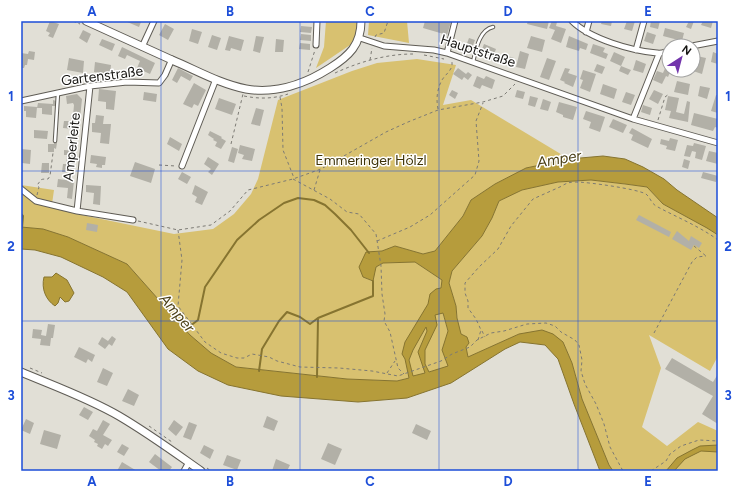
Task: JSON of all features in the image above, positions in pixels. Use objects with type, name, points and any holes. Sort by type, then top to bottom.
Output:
[{"type":"street","points":[[86,21],[244,92],[276,89],[305,81],[325,71],[343,60],[354,48],[360,38],[361,21]]},
{"type":"street","points":[[142,47],[154,21]]},
{"type":"street","points":[[316,45],[317,21]]},
{"type":"street","points":[[447,53],[455,21]]},
{"type":"street","points":[[572,21],[586,32],[605,41],[636,50],[659,54],[633,119]]},
{"type":"street","points":[[586,32],[589,21]]},
{"type":"street","points":[[636,50],[644,21]]},
{"type":"street","name":"Hauptstraße","points":[[360,38],[384,46],[434,50],[447,53],[633,119],[718,143]]},
{"type":"street","points":[[701,44],[718,41]]},
{"type":"street","name":"Gartenstraße","points":[[21,101],[90,86],[127,82],[159,82],[165,76],[172,60]]},
{"type":"street","points":[[182,166],[216,80]]},
{"type":"street","name":"Amperleite","points":[[77,211],[90,86]]},
{"type":"street","points":[[21,189],[36,201],[77,211],[133,220]]},
{"type":"street","points":[[21,372],[82,397],[119,416],[159,440],[201,471]]},
{"type":"street","points":[[184,471],[189,462]]},
{"type":"lane","points":[[473,62],[478,42],[488,28],[493,27]]},
{"type":"lane","points":[[55,141],[54,129],[58,93]]},
{"type":"path","points":[[305,81],[316,45]]},
{"type":"path","points":[[330,76],[358,64],[400,54],[419,54],[445,59]]},
{"type":"path","points":[[438,110],[438,92],[442,79],[452,66],[452,60],[456,56]]},
{"type":"path","points":[[133,220],[178,230],[211,225],[230,211],[248,190],[294,178],[320,169],[386,132],[438,110],[483,102],[503,96],[514,87],[519,79]]},
{"type":"path","points":[[239,95],[244,92]]},
{"type":"path","points":[[244,92],[261,98],[280,97],[292,92]]},
{"type":"path","points":[[231,144],[244,92]]},
{"type":"path","points":[[656,126],[665,97],[670,94]]},
{"type":"path","points":[[280,97],[282,108],[283,150],[294,178],[347,212],[360,214],[376,234],[381,266],[382,294],[385,314],[384,321],[390,332],[398,368],[404,374]]},
{"type":"path","points":[[377,242],[410,227],[430,215],[474,175],[479,161],[476,121],[483,102]]},
{"type":"path","points":[[38,188],[40,179],[48,179],[50,176],[53,153]]},
{"type":"path","points":[[159,165],[182,166]]},
{"type":"path","points":[[314,190],[320,169]]},
{"type":"path","points":[[485,337],[476,319],[468,308],[465,283],[498,249],[511,226],[533,200],[566,183],[576,182],[632,190],[645,194],[654,205],[718,240]]},
{"type":"path","points":[[178,230],[182,260],[178,306],[205,342],[221,353],[237,358],[244,358],[252,354],[300,367],[372,370],[398,376],[444,360],[452,354],[466,348],[477,340],[491,333],[504,331],[527,324],[546,323],[555,326],[561,332],[575,340],[579,345],[582,360],[581,370],[585,384],[596,404],[604,424],[610,448],[623,471]]},
{"type":"path","points":[[654,333],[692,262],[697,257],[706,256],[694,246]]},
{"type":"path","points":[[477,340],[481,330]]},
{"type":"path","points":[[387,374],[396,360]]},
{"type":"path","points":[[651,471],[666,461],[670,454],[681,446],[699,440],[718,441]]},
{"type":"green space","points":[[326,21],[357,21],[356,37],[350,45],[316,68],[324,47]]},
{"type":"green space","points":[[369,21],[407,21],[409,43],[368,35]]},
{"type":"green space","name":"Emmeringer Hölzl","points":[[417,59],[456,65],[443,105],[471,100],[569,159],[526,168],[495,184],[471,200],[463,216],[435,251],[423,254],[395,246],[382,251],[375,251],[363,277],[372,281],[376,267],[383,263],[415,262],[442,280],[440,303],[457,364],[397,381],[347,379],[236,367],[211,353],[190,335],[127,264],[68,237],[43,229],[21,227],[21,193],[35,203],[77,214],[174,234],[213,229],[234,214],[251,194],[258,179],[278,100],[352,71],[377,63]]},
{"type":"green space","points":[[591,180],[647,187],[663,204],[718,235],[718,356],[710,371],[649,335],[661,368],[642,427],[667,446],[698,422],[718,431],[718,471],[613,471],[609,465],[582,399],[572,363],[563,342],[519,334],[468,357],[458,326],[456,306],[449,283],[452,271],[482,236],[499,201],[522,190],[558,182]]},
{"type":"green space","points":[[21,185],[54,190],[52,204],[38,199],[21,187]]},
{"type":"shaded area","points":[[603,156],[625,159],[664,179],[677,190],[718,218],[718,235],[663,204],[647,187],[591,180],[558,182],[522,190],[499,201],[482,236],[452,271],[449,283],[456,306],[461,334],[467,337],[469,343],[466,347],[468,357],[519,334],[542,330],[553,334],[563,342],[572,363],[582,399],[609,465],[613,471],[600,471],[558,359],[545,345],[520,342],[505,349],[451,383],[407,398],[358,402],[281,396],[228,385],[198,371],[168,349],[127,292],[103,277],[61,257],[35,250],[21,249],[21,227],[43,229],[68,237],[127,264],[190,335],[211,353],[236,367],[347,379],[397,381],[409,378],[405,359],[402,354],[405,342],[428,304],[430,294],[436,289],[441,288],[442,280],[415,262],[383,263],[376,267],[373,281],[363,277],[359,267],[366,252],[382,251],[395,246],[423,254],[435,251],[463,216],[471,200],[495,184],[526,168],[569,159]],"holes":[[[443,313],[448,331],[442,350],[448,366],[429,372],[425,364],[425,350],[437,325],[435,315]],[[426,327],[427,331],[418,352],[425,373],[413,376],[409,360]]]},
{"type":"shaded area","points":[[56,273],[67,280],[74,293],[69,301],[65,302],[60,297],[55,306],[49,301],[45,294],[43,281],[44,277],[52,277]]},
{"type":"shaded area","points":[[718,445],[718,452],[701,451],[685,459],[674,471],[666,471],[677,458],[700,446]]},
{"type":"building","points":[[50,21],[59,24],[53,38],[48,36],[50,33],[46,31]]},
{"type":"building","points":[[125,21],[139,21],[141,22],[139,27]]},
{"type":"building","points":[[425,21],[451,22],[447,35],[423,28]]},
{"type":"building","points":[[528,21],[549,21],[547,29],[527,24]]},
{"type":"building","points":[[552,21],[557,22],[556,26],[566,29],[561,43],[551,39],[555,30],[549,28]]},
{"type":"building","points":[[602,21],[612,21],[611,26],[601,24]]},
{"type":"building","points":[[627,21],[635,21],[632,31],[624,29]]},
{"type":"building","points":[[651,21],[660,21],[658,29],[650,27]]},
{"type":"building","points":[[689,21],[694,21],[691,29],[686,27]]},
{"type":"building","points":[[703,21],[713,21],[711,28],[701,25]]},
{"type":"building","points":[[165,24],[174,29],[168,40],[159,35]]},
{"type":"building","points":[[301,26],[312,27],[311,33],[300,32]]},
{"type":"building","points":[[665,28],[684,33],[683,38],[671,38],[663,36]]},
{"type":"building","points":[[192,29],[202,32],[198,44],[189,41]]},
{"type":"building","points":[[83,30],[91,34],[87,43],[79,38]]},
{"type":"building","points":[[647,32],[656,35],[653,44],[644,41]]},
{"type":"building","points":[[301,34],[311,35],[311,41],[300,40]]},
{"type":"building","points":[[212,35],[221,38],[217,50],[208,47]]},
{"type":"building","points":[[229,36],[244,40],[241,51],[231,48],[230,51],[225,50]]},
{"type":"building","points":[[256,36],[264,37],[260,53],[253,51]]},
{"type":"building","points":[[531,36],[545,40],[542,52],[527,48]]},
{"type":"building","points":[[569,36],[588,44],[586,50],[580,48],[579,51],[566,47]]},
{"type":"building","points":[[469,38],[475,40],[472,48],[466,46]]},
{"type":"building","points":[[102,39],[115,44],[112,51],[99,45]]},
{"type":"building","points":[[276,39],[284,40],[283,52],[275,52]]},
{"type":"building","points":[[300,43],[310,44],[310,50],[299,49]]},
{"type":"building","points":[[484,44],[496,49],[493,57],[481,52]]},
{"type":"building","points":[[593,44],[605,48],[603,52],[608,54],[606,59],[590,53]]},
{"type":"building","points":[[122,47],[155,63],[150,74],[137,68],[140,61],[127,55],[125,59],[118,56]]},
{"type":"building","points":[[29,51],[35,52],[34,60],[28,59],[27,65],[25,65],[24,68],[21,68],[21,53],[28,54]]},
{"type":"building","points":[[520,51],[529,54],[525,69],[516,67]]},
{"type":"building","points":[[614,52],[625,57],[621,66],[610,61]]},
{"type":"building","points":[[713,52],[718,54],[718,64],[711,62]]},
{"type":"building","points":[[505,55],[514,58],[511,65],[503,62]]},
{"type":"building","points":[[701,57],[706,58],[701,74]]},
{"type":"building","points":[[69,58],[84,61],[83,73],[67,70]]},
{"type":"building","points":[[547,58],[556,61],[549,80],[540,77]]},
{"type":"building","points":[[636,60],[646,64],[643,73],[633,70]]},
{"type":"building","points":[[95,62],[111,65],[110,75],[94,72]]},
{"type":"building","points":[[597,64],[605,67],[602,74],[594,71]]},
{"type":"building","points":[[621,66],[631,70],[628,75],[619,71]]},
{"type":"building","points":[[178,68],[193,76],[190,81],[181,76],[177,83],[172,80]]},
{"type":"building","points":[[458,68],[466,74],[468,72],[472,75],[468,80],[464,77],[462,80],[453,74]]},
{"type":"building","points":[[565,68],[570,69],[568,73],[577,76],[573,87],[560,80]]},
{"type":"building","points":[[583,70],[596,74],[590,92],[580,88],[583,80],[580,79]]},
{"type":"building","points":[[657,71],[661,72],[661,78],[665,78],[662,84],[653,80]]},
{"type":"building","points":[[477,76],[484,79],[486,76],[495,80],[492,89],[482,85],[480,89],[473,86]]},
{"type":"building","points":[[677,81],[690,84],[688,95],[674,92]]},
{"type":"building","points":[[194,83],[206,90],[198,106],[194,104],[192,108],[183,104]]},
{"type":"building","points":[[603,84],[617,89],[614,99],[600,94]]},
{"type":"building","points":[[700,86],[710,88],[707,99],[698,96]]},
{"type":"building","points":[[99,89],[116,91],[114,110],[106,109],[106,102],[98,101]]},
{"type":"building","points":[[452,90],[458,93],[455,99],[449,95]]},
{"type":"building","points":[[517,90],[525,92],[523,99],[515,97]]},
{"type":"building","points":[[654,90],[663,94],[658,104],[649,99]]},
{"type":"building","points":[[144,92],[157,94],[156,102],[143,100]]},
{"type":"building","points":[[626,92],[635,95],[631,105],[622,102]]},
{"type":"building","points":[[77,94],[82,99],[78,137],[73,137],[73,129],[63,128],[64,121],[71,121],[71,115],[73,116],[74,105],[73,103],[67,104],[66,96]]},
{"type":"building","points":[[716,95],[718,95],[718,113],[711,111]]},
{"type":"building","points":[[530,96],[538,98],[535,107],[528,105]]},
{"type":"building","points":[[668,96],[679,98],[676,112],[684,114],[687,101],[690,102],[688,122],[669,118],[671,111],[665,110]]},
{"type":"building","points":[[219,98],[236,104],[232,115],[215,109]]},
{"type":"building","points":[[543,99],[551,102],[548,111],[540,109]]},
{"type":"building","points":[[53,100],[56,101],[56,106],[52,106],[52,115],[42,114],[42,108],[37,108],[38,103],[53,104]]},
{"type":"building","points":[[559,102],[577,107],[573,120],[563,117],[563,115],[556,112]]},
{"type":"building","points":[[643,105],[652,108],[650,115],[641,112]]},
{"type":"building","points":[[24,106],[37,107],[36,118],[26,117]]},
{"type":"building","points":[[256,108],[264,110],[260,126],[251,124]]},
{"type":"building","points":[[586,111],[605,117],[600,132],[589,128],[591,122],[583,119]]},
{"type":"building","points":[[694,113],[718,119],[718,128],[715,127],[713,131],[691,125]]},
{"type":"building","points":[[96,115],[104,116],[103,124],[111,124],[109,144],[100,143],[101,133],[92,132],[92,123],[95,123]]},
{"type":"building","points":[[613,119],[627,125],[623,133],[609,127]]},
{"type":"building","points":[[632,128],[652,139],[648,148],[631,140],[633,135],[629,133]]},
{"type":"building","points":[[34,130],[48,131],[47,139],[34,138]]},
{"type":"building","points":[[210,131],[222,137],[221,138],[226,141],[221,149],[215,146],[217,142],[208,135]]},
{"type":"building","points":[[170,137],[182,144],[179,151],[167,144]]},
{"type":"building","points":[[670,138],[678,140],[675,151],[666,149],[667,146],[660,144],[661,139],[669,141]]},
{"type":"building","points":[[54,142],[57,143],[56,149],[54,148],[54,152],[48,152],[48,144],[54,144]]},
{"type":"building","points":[[694,143],[706,146],[702,160],[695,158],[696,152],[692,151],[690,157],[684,156],[687,145],[693,146]]},
{"type":"building","points":[[240,145],[255,149],[252,161],[242,159],[244,155],[238,153]]},
{"type":"building","points":[[232,147],[238,149],[234,163],[228,161]]},
{"type":"building","points":[[21,149],[31,150],[30,164],[22,163]]},
{"type":"building","points":[[64,150],[76,151],[74,173],[62,172],[63,164],[66,164],[67,155],[64,155]]},
{"type":"building","points":[[709,151],[718,153],[718,164],[706,161]]},
{"type":"building","points":[[91,155],[106,157],[105,165],[102,165],[102,168],[96,167],[97,164],[90,163]]},
{"type":"building","points":[[208,157],[219,164],[212,175],[208,172],[211,169],[204,164]]},
{"type":"building","points":[[684,159],[690,161],[688,169],[682,167]]},
{"type":"building","points":[[135,162],[155,169],[151,183],[130,176]]},
{"type":"building","points":[[42,163],[49,163],[49,173],[41,173]]},
{"type":"building","points":[[182,172],[191,177],[187,184],[178,179]]},
{"type":"building","points":[[703,172],[718,176],[716,182],[701,178]]},
{"type":"building","points":[[58,179],[74,181],[72,199],[67,198],[68,188],[57,187]]},
{"type":"building","points":[[86,185],[101,186],[100,205],[93,204],[94,193],[86,192]]},
{"type":"building","points":[[195,185],[208,192],[202,205],[195,202],[197,197],[192,194]]},
{"type":"building","points":[[639,215],[671,232],[669,237],[636,220]]},
{"type":"building","points":[[87,223],[98,225],[97,232],[86,230]]},
{"type":"building","points":[[677,231],[689,241],[691,236],[702,243],[699,248],[694,245],[691,250],[672,239]]},
{"type":"building","points":[[48,324],[55,325],[50,346],[40,345],[41,339],[32,338],[33,329],[42,330],[41,335],[46,336]]},
{"type":"building","points":[[112,336],[116,339],[112,346],[109,344],[105,349],[98,344],[102,337],[108,341]]},
{"type":"building","points":[[79,347],[95,355],[92,362],[88,359],[86,363],[74,357]]},
{"type":"building","points":[[672,358],[713,382],[718,374],[718,424],[702,414],[713,396],[665,369]]},
{"type":"building","points":[[103,368],[113,373],[107,386],[97,382]]},
{"type":"building","points":[[128,389],[139,395],[134,406],[122,401]]},
{"type":"building","points":[[84,407],[93,412],[88,420],[79,415]]},
{"type":"building","points":[[267,416],[278,421],[274,431],[263,427]]},
{"type":"building","points":[[26,419],[34,423],[30,434],[21,430]]},
{"type":"building","points":[[103,420],[110,424],[103,435],[112,440],[108,446],[105,444],[102,449],[97,446],[98,444],[94,442],[95,440],[89,436],[93,429],[97,431]]},
{"type":"building","points":[[174,420],[183,427],[176,436],[168,429]]},
{"type":"building","points":[[189,422],[197,425],[191,440],[183,437]]},
{"type":"building","points":[[416,424],[431,431],[427,440],[412,433]]},
{"type":"building","points":[[44,430],[61,435],[57,449],[40,444]]},
{"type":"building","points":[[328,443],[342,449],[335,465],[321,459]]},
{"type":"building","points":[[122,444],[129,448],[124,456],[117,452]]},
{"type":"building","points":[[204,445],[214,450],[210,459],[200,453]]},
{"type":"building","points":[[155,454],[172,467],[169,471],[161,471],[149,462]]},
{"type":"building","points":[[227,455],[241,460],[237,470],[223,465]]},
{"type":"building","points":[[276,459],[290,465],[287,471],[272,471]]},
{"type":"building","points":[[122,462],[137,471],[117,471]]},
{"type":"waterway","points":[[185,330],[198,320],[205,287],[237,240],[259,220],[284,203],[298,198],[314,200],[325,205],[351,230],[369,253]]},
{"type":"waterway","points":[[21,214],[23,216],[22,228]]},
{"type":"waterway","points":[[259,371],[262,349],[279,321],[287,312],[300,317],[310,324],[318,318],[373,296],[373,281]]},
{"type":"waterway","name":"Amper","points":[[317,377],[318,318]]}]
